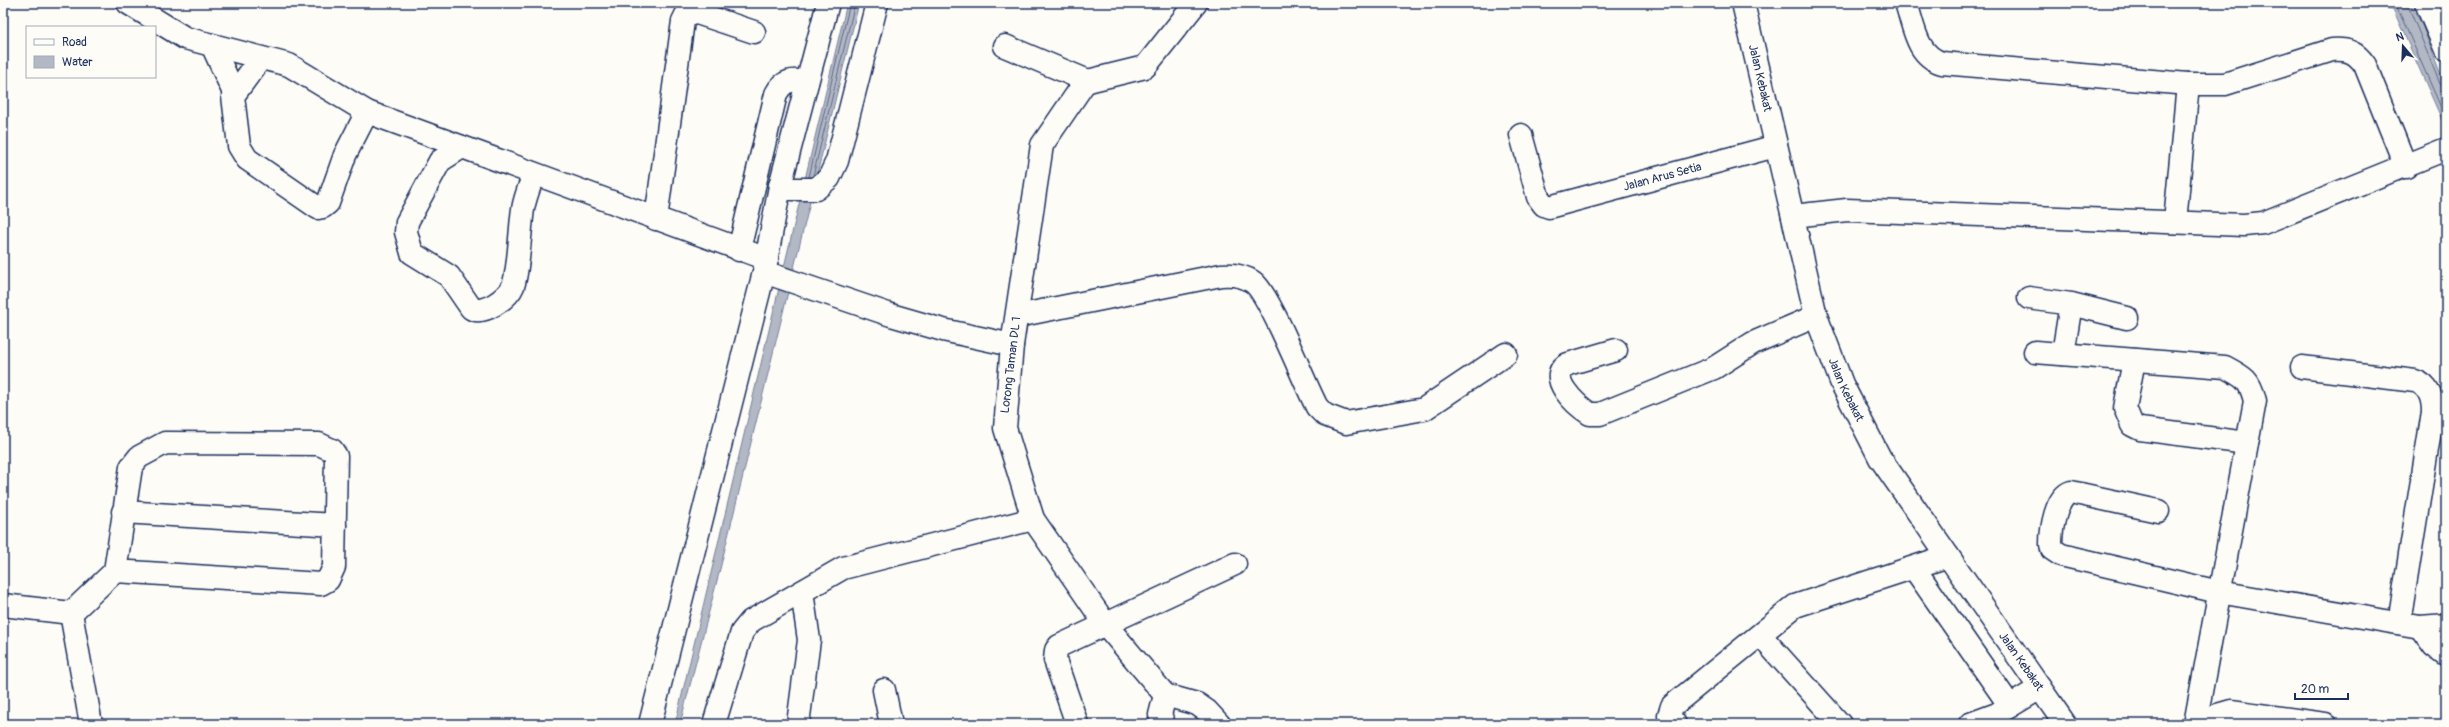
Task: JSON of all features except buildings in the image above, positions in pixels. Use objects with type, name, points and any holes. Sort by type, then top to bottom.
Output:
[{"type":"street","points":[[128,3],[184,38],[289,65],[367,112],[739,250],[769,269],[808,287],[943,330],[1012,345]]},
{"type":"street","points":[[650,724],[769,269],[784,187],[787,158],[828,3]]},
{"type":"street","points":[[784,187],[816,189],[829,178],[837,161],[877,3]]},
{"type":"street","points":[[1005,46],[1088,81],[1145,67],[1196,3]]},
{"type":"street","name":"Jalan Kebakat","points":[[1743,3],[1816,316],[1842,384],[1880,458],[2065,724]]},
{"type":"street","points":[[1906,3],[1924,53],[1938,61],[2188,84],[2225,84],[2332,50],[2345,49],[2357,54],[2365,65],[2406,167]]},
{"type":"street","points":[[2426,3],[2446,50]]},
{"type":"street","points":[[656,219],[683,21],[686,15],[697,13],[754,32]]},
{"type":"street","points":[[212,45],[234,93]]},
{"type":"street","points":[[261,58],[234,93],[232,104],[239,146],[243,155],[318,208],[323,207],[328,203],[345,155],[367,112]]},
{"type":"street","points":[[739,250],[761,151],[780,87],[792,80],[807,82]]},
{"type":"street","name":"Lorong Taman DL 1","points":[[1088,81],[1043,141],[1012,345],[1005,424],[1033,519],[1106,625],[1165,695]]},
{"type":"street","points":[[2175,222],[2188,84]]},
{"type":"street","name":"Jalan Arus Setia","points":[[1521,135],[1538,197],[1544,205],[1549,207],[1776,146]]},
{"type":"street","points":[[462,147],[440,161],[407,222],[406,232],[412,253],[449,276],[471,308],[475,311],[481,311],[502,298],[514,284],[523,207],[534,174]]},
{"type":"street","points":[[1793,216],[1847,210],[2175,222],[2244,224],[2264,223],[2406,167],[2446,149]]},
{"type":"street","points":[[761,151],[787,158]]},
{"type":"street","points":[[1016,316],[1221,275],[1233,274],[1244,277],[1262,291],[1317,407],[1325,415],[1346,423],[1428,408],[1506,354]]},
{"type":"street","points":[[2029,298],[2071,304],[2126,318]]},
{"type":"street","points":[[2063,354],[2071,304]]},
{"type":"street","points":[[1616,350],[1568,364],[1562,367],[1559,373],[1559,380],[1562,386],[1590,414],[1600,414],[1714,368],[1753,343],[1816,316]]},
{"type":"street","points":[[2035,352],[2225,367],[2244,376],[2252,387],[2255,401],[2248,443],[2195,724]]},
{"type":"street","points":[[2134,360],[2125,408],[2132,425],[2140,428],[2248,443]]},
{"type":"street","points":[[2302,368],[2415,381],[2423,385],[2432,398],[2433,412],[2400,623]]},
{"type":"street","points":[[71,613],[115,571],[131,467],[139,458],[162,444],[318,444],[332,450],[336,456],[334,567],[328,580],[321,584],[115,571]]},
{"type":"street","points":[[2158,511],[2071,492],[2066,493],[2060,502],[2051,544],[2052,549],[2061,555],[2219,592],[2420,627],[2446,625]]},
{"type":"street","points":[[123,512],[335,525]]},
{"type":"street","points":[[714,724],[744,628],[750,621],[845,567],[1033,519]]},
{"type":"street","points":[[1675,724],[1670,716],[1672,706],[1761,636],[1798,604],[1948,556]]},
{"type":"street","points":[[1077,724],[1055,660],[1056,650],[1063,644],[1235,564]]},
{"type":"street","points":[[1914,568],[2010,706]]},
{"type":"street","points":[[798,724],[809,640],[802,592]]},
{"type":"street","points":[[3,605],[71,613]]},
{"type":"street","points":[[71,613],[91,724]]},
{"type":"street","points":[[2420,627],[2434,646],[2446,655]]},
{"type":"street","points":[[1761,636],[1840,724]]},
{"type":"street","points":[[1970,724],[2010,706],[2040,688]]},
{"type":"street","points":[[884,690],[891,724]]},
{"type":"street","points":[[1164,724],[1160,715],[1165,695],[1197,704],[1207,710],[1219,724]]},
{"type":"street","points":[[2203,724],[2217,715],[2228,711],[2325,724]]},
{"type":"water","points":[[847,3],[859,3],[720,569],[680,724],[675,724]]},
{"type":"water","points":[[2327,3],[2410,3],[2422,25],[2446,88],[2446,129],[2393,9]]}]
